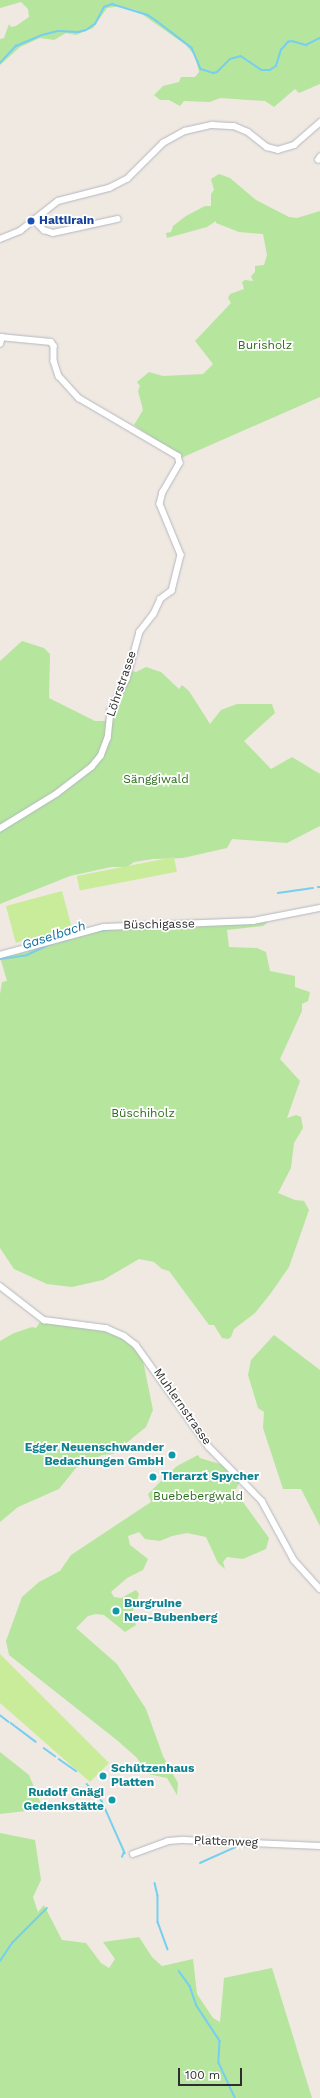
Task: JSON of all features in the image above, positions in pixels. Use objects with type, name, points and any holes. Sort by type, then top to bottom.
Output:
[{"type":"street","points":[[0,239],[17,233],[58,201],[109,188],[127,179],[163,143],[185,131],[212,125],[234,126],[248,132],[267,147],[278,150],[294,145],[320,122]]},
{"type":"street","points":[[33,220],[46,231],[56,233],[118,219]]},
{"type":"street","points":[[0,344],[1,337]]},
{"type":"street","name":"Löhrstrasse","points":[[0,829],[57,794],[92,767],[101,756],[108,738],[111,710],[126,679],[140,632],[154,614],[160,600],[172,590],[181,555],[160,504],[163,492],[180,463],[178,456],[79,398],[59,376],[54,361],[54,346],[52,342],[1,337]]},
{"type":"street","name":"Büschigasse","points":[[0,955],[104,927],[260,920],[320,908]]},
{"type":"street","name":"Muhlernstrasse","points":[[1,1288],[44,1320],[106,1328],[124,1336],[136,1345],[209,1447],[262,1501],[294,1560],[320,1590]]},
{"type":"street","name":"Plattenweg","points":[[133,1854],[168,1841],[184,1840],[320,1846]]},
{"type":"green space","points":[[0,0],[320,0],[320,84],[299,93],[295,89],[274,107],[265,101],[220,98],[210,102],[184,101],[180,106],[169,100],[160,100],[154,95],[163,86],[179,82],[181,77],[195,77],[199,72],[195,56],[186,45],[136,10],[120,6],[107,8],[93,28],[76,35],[66,33],[54,40],[40,38],[20,47],[0,65],[0,39],[4,38],[9,24],[11,27],[16,26],[29,17],[28,9],[21,2],[0,8]]},
{"type":"green space","name":"Burisholz","points":[[219,174],[230,178],[256,200],[289,217],[297,218],[320,211],[320,397],[181,458],[134,425],[143,410],[138,391],[140,386],[137,382],[149,372],[163,376],[203,374],[213,364],[195,341],[231,303],[228,298],[230,294],[244,289],[242,282],[245,280],[253,281],[251,276],[255,272],[255,266],[264,265],[267,255],[263,234],[239,232],[216,223],[216,221],[207,227],[167,238],[166,233],[171,232],[173,226],[186,216],[205,206],[211,206],[211,194],[214,190],[211,179]]},
{"type":"green space","name":"Sänggiwald","points":[[22,641],[44,648],[50,654],[49,698],[95,721],[105,721],[131,671],[136,672],[146,667],[161,672],[179,689],[182,685],[189,691],[210,724],[221,710],[237,704],[272,704],[275,713],[244,741],[271,769],[292,757],[320,774],[320,826],[287,843],[232,839],[227,848],[183,858],[153,859],[134,862],[127,867],[111,867],[70,876],[0,904],[0,661]]},
{"type":"green space","points":[[174,857],[177,872],[80,891],[77,876]]},
{"type":"green space","points":[[62,891],[72,928],[16,943],[6,906]]},
{"type":"green space","name":"Büschiholz","points":[[267,920],[268,922],[263,926],[227,930],[229,947],[257,948],[266,952],[270,971],[295,976],[295,987],[310,992],[308,1001],[302,1004],[302,1011],[280,1059],[300,1081],[287,1118],[296,1115],[301,1117],[303,1128],[294,1143],[291,1168],[278,1193],[295,1200],[304,1201],[309,1210],[289,1267],[271,1293],[255,1313],[234,1329],[231,1337],[228,1339],[222,1338],[214,1325],[209,1325],[169,1271],[162,1269],[154,1262],[139,1259],[103,1280],[72,1287],[47,1284],[14,1269],[0,1248],[0,994],[2,982],[7,981],[0,957],[26,952],[45,942],[109,927],[175,927],[188,922]]},
{"type":"green space","points":[[40,1322],[97,1326],[123,1336],[142,1356],[153,1410],[146,1427],[113,1454],[102,1455],[76,1468],[59,1489],[18,1507],[0,1522],[0,1341],[14,1333],[32,1327],[36,1328]]},
{"type":"green space","points":[[274,1335],[320,1370],[320,1526],[301,1489],[283,1489],[263,1428],[264,1412],[258,1408],[248,1375],[251,1360]]},
{"type":"green space","name":"Buebebergwald","points":[[198,1455],[200,1458],[223,1465],[240,1481],[235,1491],[269,1538],[266,1549],[243,1559],[227,1557],[223,1562],[225,1569],[218,1563],[206,1537],[187,1533],[172,1536],[160,1541],[145,1539],[139,1532],[128,1536],[130,1545],[148,1559],[143,1570],[127,1578],[111,1592],[114,1597],[121,1598],[136,1590],[139,1594],[132,1614],[136,1625],[125,1632],[104,1615],[96,1614],[88,1616],[76,1628],[117,1664],[146,1709],[163,1756],[178,1783],[177,1795],[167,1778],[148,1774],[137,1758],[118,1741],[9,1655],[6,1641],[22,1597],[39,1582],[60,1571],[71,1555],[151,1502],[148,1494],[160,1482],[177,1466]]},
{"type":"green space","points":[[0,1654],[109,1763],[90,1782],[0,1703]]},
{"type":"green space","points":[[0,1752],[29,1775],[43,1809],[0,1814]]},
{"type":"green space","points":[[0,1833],[35,1840],[41,1880],[33,1897],[38,1912],[44,1905],[62,1940],[86,1943],[101,1963],[109,1968],[115,1959],[103,1942],[139,1937],[152,1957],[162,1966],[193,1959],[197,1994],[213,2018],[220,2022],[224,1978],[272,1968],[312,2098],[0,2098]]},
{"type":"waterway","points":[[0,63],[16,46],[42,35],[58,31],[78,32],[86,30],[95,24],[104,7],[112,4],[148,15],[157,21],[192,48],[201,69],[213,73],[217,72],[230,59],[241,56],[262,70],[270,70],[276,66],[281,50],[288,42],[292,41],[306,45],[320,38]]},
{"type":"waterway","name":"Gaselbach","points":[[278,893],[313,888]]},
{"type":"waterway","name":"Gaselbach","points":[[142,928],[185,927]]},
{"type":"waterway","name":"Gaselbach","points":[[92,932],[110,929]]},
{"type":"waterway","name":"Gaselbach","points":[[62,941],[69,939]]},
{"type":"waterway","name":"Gaselbach","points":[[0,959],[27,955],[51,944]]},
{"type":"waterway","points":[[0,1715],[9,1722]]},
{"type":"waterway","points":[[11,1723],[36,1742]]},
{"type":"waterway","points":[[44,1748],[55,1756]]},
{"type":"waterway","points":[[59,1759],[76,1771]]},
{"type":"waterway","points":[[87,1784],[102,1801],[125,1853]]},
{"type":"waterway","points":[[200,1863],[236,1847]]},
{"type":"waterway","points":[[122,1857],[124,1852]]},
{"type":"waterway","points":[[155,1883],[158,1896],[158,1922],[168,1949]]},
{"type":"waterway","points":[[0,1961],[12,1943],[47,1908]]},
{"type":"waterway","points":[[179,1971],[190,1986],[197,2006],[220,2041],[219,2063],[235,2098]]},
{"type":"place","name":"Haltlirain","points":[[31,221]]},
{"type":"place","name":"Egger Neuenschwander Bedachungen GmbH","points":[[172,1455]]},
{"type":"place","name":"Tierarzt Spycher","points":[[153,1477]]},
{"type":"place","name":"Burgruine Neu-Bubenberg","points":[[116,1611]]},
{"type":"place","name":"Schützenhaus Platten","points":[[103,1776]]},
{"type":"place","name":"Rudolf Gnägi Gedenkstätte","points":[[112,1800]]}]
